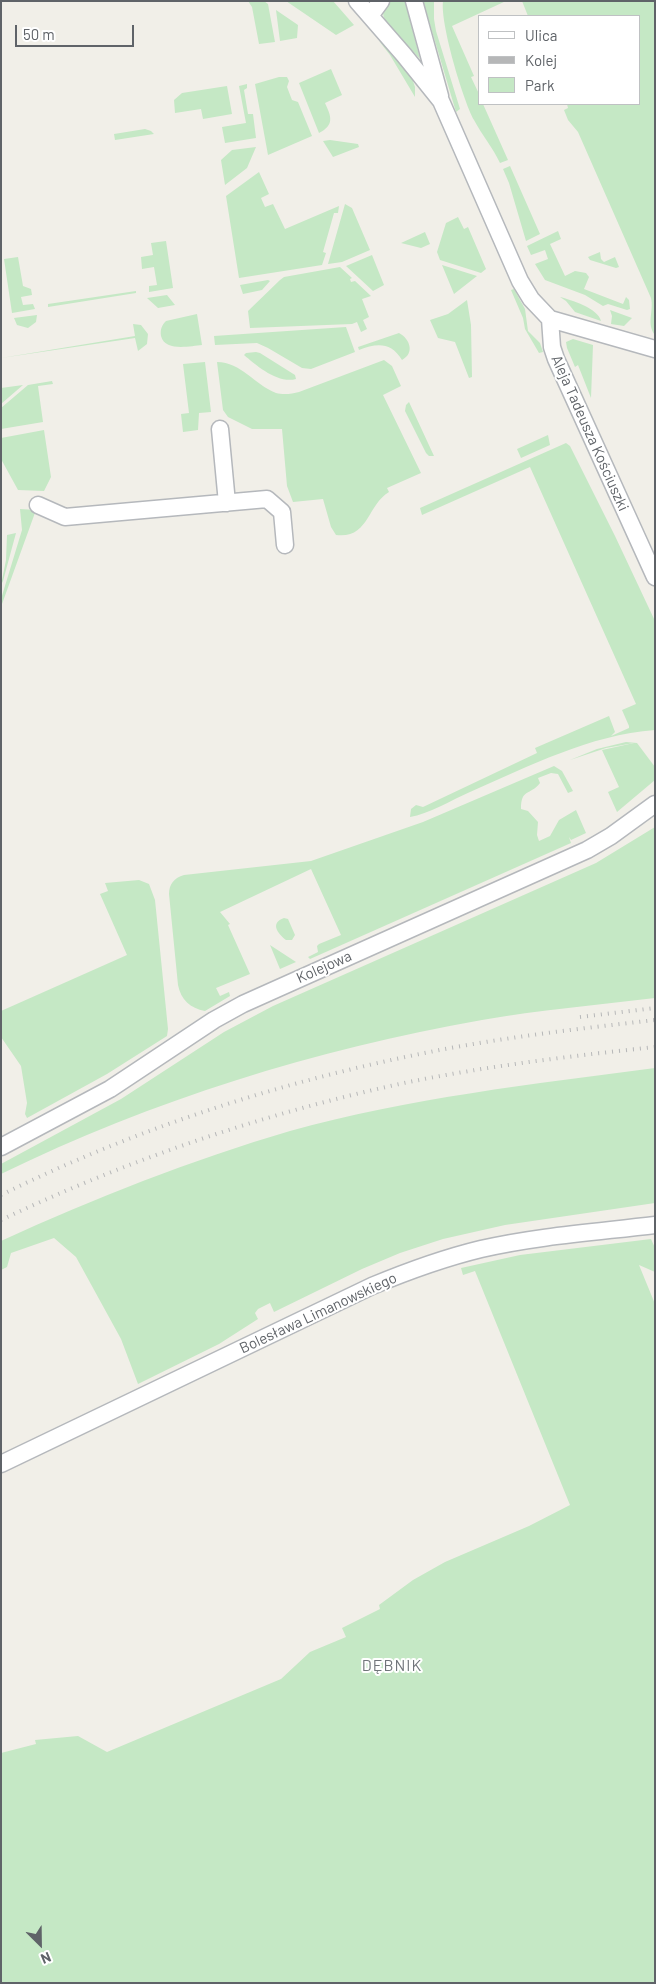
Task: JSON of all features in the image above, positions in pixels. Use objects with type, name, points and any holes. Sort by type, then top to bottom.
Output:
[{"type":"street","points":[[357,1],[441,101]]},
{"type":"street","points":[[370,16],[381,1]]},
{"type":"street","points":[[414,1],[441,101],[522,285],[531,299],[550,319],[655,349]]},
{"type":"street","name":"Aleja Tadeusza Kościuszki","points":[[550,319],[552,347],[556,359],[655,577]]},
{"type":"street","points":[[220,429],[227,503]]},
{"type":"street","points":[[38,505],[65,517],[267,499],[282,512],[285,545]]},
{"type":"street","name":"Kolejowa","points":[[1,1147],[110,1089],[207,1025],[243,1004],[587,850],[611,836],[655,804]]},
{"type":"street","name":"Bolesława Limanowskiego","points":[[1,1464],[372,1286],[413,1270],[458,1255],[520,1242],[655,1225]]},
{"type":"green space","points":[[248,1],[264,1],[268,4],[275,42],[259,44],[252,7]]},
{"type":"green space","points":[[286,1],[333,1],[354,25],[336,35]]},
{"type":"green space","points":[[388,1],[405,1],[420,59],[386,22],[383,11]]},
{"type":"green space","points":[[423,1],[434,1],[436,31],[460,109],[456,112]]},
{"type":"green space","points":[[443,1],[506,1],[452,26],[474,76],[471,77],[478,92],[478,105],[483,105],[508,160],[500,163],[469,110],[449,43],[443,12]]},
{"type":"green space","points":[[522,1],[655,1],[655,335],[651,326],[651,298],[578,132],[568,120],[564,110],[568,108],[567,105],[641,105],[641,15],[528,15]]},
{"type":"green space","points":[[276,10],[298,25],[297,38],[280,41]]},
{"type":"green space","points":[[379,41],[412,78],[415,87],[415,97],[390,55]]},
{"type":"green space","points":[[331,69],[342,95],[325,103],[330,116],[330,123],[328,127],[319,133],[299,83]]},
{"type":"green space","points":[[279,77],[287,77],[289,81],[287,87],[292,100],[298,102],[312,136],[268,155],[255,84]]},
{"type":"green space","points":[[247,84],[247,88],[244,90],[248,114],[253,114],[256,138],[225,143],[222,127],[246,123],[239,86]]},
{"type":"green space","points":[[227,86],[232,114],[203,119],[201,109],[175,113],[174,100],[182,93]]},
{"type":"green space","points":[[145,129],[154,134],[115,140],[114,134]]},
{"type":"green space","points":[[330,140],[358,144],[359,147],[333,157],[323,141]]},
{"type":"green space","points":[[256,147],[247,168],[225,185],[221,160],[232,150]]},
{"type":"green space","points":[[510,166],[540,234],[526,241],[503,169]]},
{"type":"green space","points":[[259,172],[269,194],[261,198],[265,207],[273,204],[285,229],[339,206],[338,213],[334,213],[323,252],[326,253],[322,265],[239,278],[226,196]]},
{"type":"green space","points":[[345,204],[352,208],[370,250],[342,262],[328,264]]},
{"type":"green space","points":[[458,217],[464,229],[468,227],[486,269],[481,273],[440,260],[437,252],[446,223]]},
{"type":"green space","points":[[558,231],[561,239],[550,244],[565,276],[575,271],[586,273],[589,277],[584,289],[623,304],[626,297],[629,300],[630,309],[627,310],[608,304],[603,306],[585,295],[545,280],[535,264],[548,259],[545,250],[531,255],[527,246]]},
{"type":"green space","points":[[425,232],[430,244],[421,248],[401,243]]},
{"type":"green space","points":[[166,241],[173,288],[149,292],[149,286],[157,285],[154,267],[142,269],[141,257],[153,255],[151,243]]},
{"type":"green space","points":[[600,252],[601,259],[604,262],[615,257],[619,267],[616,268],[590,260],[588,257]]},
{"type":"green space","points":[[372,255],[384,285],[373,291],[346,266]]},
{"type":"green space","points":[[18,257],[23,286],[31,289],[32,295],[21,297],[23,305],[33,304],[35,309],[12,313],[4,259]]},
{"type":"green space","points":[[442,265],[477,276],[454,294]]},
{"type":"green space","points":[[340,267],[352,278],[350,279],[351,282],[355,281],[371,296],[362,299],[369,317],[363,320],[367,329],[361,332],[357,322],[352,324],[250,328],[248,311],[284,277]]},
{"type":"green space","points":[[270,281],[262,290],[243,294],[240,285]]},
{"type":"green space","points":[[514,289],[525,309],[528,331],[540,343],[543,352],[539,353],[525,329],[523,318],[511,290]]},
{"type":"green space","points":[[136,291],[136,293],[48,307],[48,304]]},
{"type":"green space","points":[[167,295],[175,305],[158,308],[147,298]]},
{"type":"green space","points":[[560,297],[590,308],[599,316],[601,321],[575,312]]},
{"type":"green space","points":[[467,300],[471,325],[472,377],[469,378],[455,342],[438,338],[430,320],[448,314]]},
{"type":"green space","points":[[610,310],[632,318],[624,326],[611,324],[612,316]]},
{"type":"green space","points":[[197,314],[202,345],[178,347],[163,341],[161,331],[166,321]]},
{"type":"green space","points":[[37,315],[36,322],[28,328],[17,325],[14,318]]},
{"type":"green space","points":[[133,324],[141,325],[148,334],[147,344],[138,351],[135,338],[1,358],[135,336]]},
{"type":"green space","points":[[346,327],[355,352],[311,369],[302,368],[257,343],[215,345],[214,336]]},
{"type":"green space","points":[[399,333],[408,342],[410,350],[409,354],[402,360],[398,354],[388,347],[378,345],[359,350],[358,347]]},
{"type":"green space","points":[[573,339],[593,345],[591,398],[578,365],[575,367],[567,348],[566,342]]},
{"type":"green space","points":[[256,352],[295,375],[296,379],[289,380],[275,377],[261,369],[244,355]]},
{"type":"green space","points":[[384,360],[392,366],[401,386],[383,395],[421,473],[387,488],[389,492],[355,532],[347,535],[336,535],[331,527],[323,499],[293,502],[287,486],[282,429],[252,429],[228,417],[223,410],[217,362],[226,363],[241,370],[261,385],[276,393],[290,394]]},
{"type":"green space","points":[[205,362],[211,412],[199,413],[198,430],[183,432],[181,414],[189,413],[183,364]]},
{"type":"green space","points":[[52,381],[53,384],[38,386],[43,422],[1,429],[1,408],[28,385]]},
{"type":"green space","points":[[23,385],[1,404],[1,388]]},
{"type":"green space","points":[[409,402],[434,456],[429,456],[426,453],[405,411],[406,405]]},
{"type":"green space","points":[[44,430],[51,477],[44,491],[18,490],[1,459],[1,438]]},
{"type":"green space","points":[[548,435],[550,445],[521,458],[517,449]]},
{"type":"green space","points":[[566,443],[570,446],[615,536],[655,621],[655,730],[607,738],[560,753],[432,810],[410,817],[411,809],[416,805],[423,807],[537,753],[535,748],[609,716],[615,732],[611,736],[629,728],[622,710],[636,704],[530,467],[422,515],[420,508]]},
{"type":"green space","points":[[20,509],[36,510],[2,604],[1,599],[22,530]]},
{"type":"green space","points":[[16,533],[1,585],[6,560],[7,535]]},
{"type":"green space","points":[[626,742],[637,743],[655,767],[655,780],[617,812],[608,792],[619,787],[602,750],[634,743],[606,748],[570,760],[597,749]]},
{"type":"green space","points":[[554,766],[562,771],[573,791],[568,793],[558,774],[551,773],[538,778],[540,783],[524,795],[521,809],[528,811],[538,822],[537,835],[539,841],[550,836],[559,820],[576,810],[586,833],[571,840],[569,837],[571,843],[310,959],[308,957],[318,952],[317,946],[319,944],[341,935],[311,869],[220,912],[230,924],[228,925],[250,974],[216,988],[220,996],[229,992],[230,996],[205,1011],[195,1008],[181,995],[178,985],[169,894],[171,884],[177,878],[184,875],[311,861],[423,822]]},
{"type":"green space","points":[[655,827],[655,998],[546,1010],[482,1020],[358,1046],[297,1062],[176,1100],[59,1147],[1,1174],[1,1164],[121,1099],[224,1032],[273,1006],[596,863]]},
{"type":"green space","points":[[139,880],[149,884],[155,900],[168,1029],[167,1036],[107,1074],[27,1118],[25,1114],[27,1103],[21,1066],[1,1037],[1,1011],[127,955],[100,894],[108,891],[105,883]]},
{"type":"green space","points":[[284,918],[288,919],[295,935],[292,940],[286,940],[276,928],[277,923]]},
{"type":"green space","points":[[270,945],[296,962],[280,969]]},
{"type":"green space","points":[[655,1068],[655,1203],[505,1225],[443,1239],[400,1253],[362,1269],[274,1312],[270,1303],[258,1309],[255,1313],[258,1319],[219,1344],[138,1384],[121,1339],[76,1257],[54,1238],[11,1253],[7,1267],[1,1270],[1,1241],[144,1181],[253,1142],[335,1119],[380,1109],[517,1086]]},
{"type":"green space","points":[[651,1239],[655,1248],[655,1272],[639,1265],[655,1304],[655,1983],[1,1983],[1,1753],[36,1744],[35,1740],[78,1736],[107,1752],[281,1679],[310,1652],[346,1637],[342,1628],[380,1609],[379,1605],[413,1580],[445,1562],[529,1526],[570,1505],[475,1271],[463,1275],[461,1268],[520,1255]]},
{"type":"railway","points":[[580,1017],[655,1008]]},
{"type":"railway","points":[[1,1195],[54,1170],[163,1126],[218,1107],[331,1074],[471,1044],[655,1020]]},
{"type":"railway","points":[[1,1220],[99,1177],[149,1158],[249,1123],[301,1108],[404,1083],[466,1071],[655,1047]]},
{"type":"district","name":"DĘBNIK","points":[[392,1666]]}]
